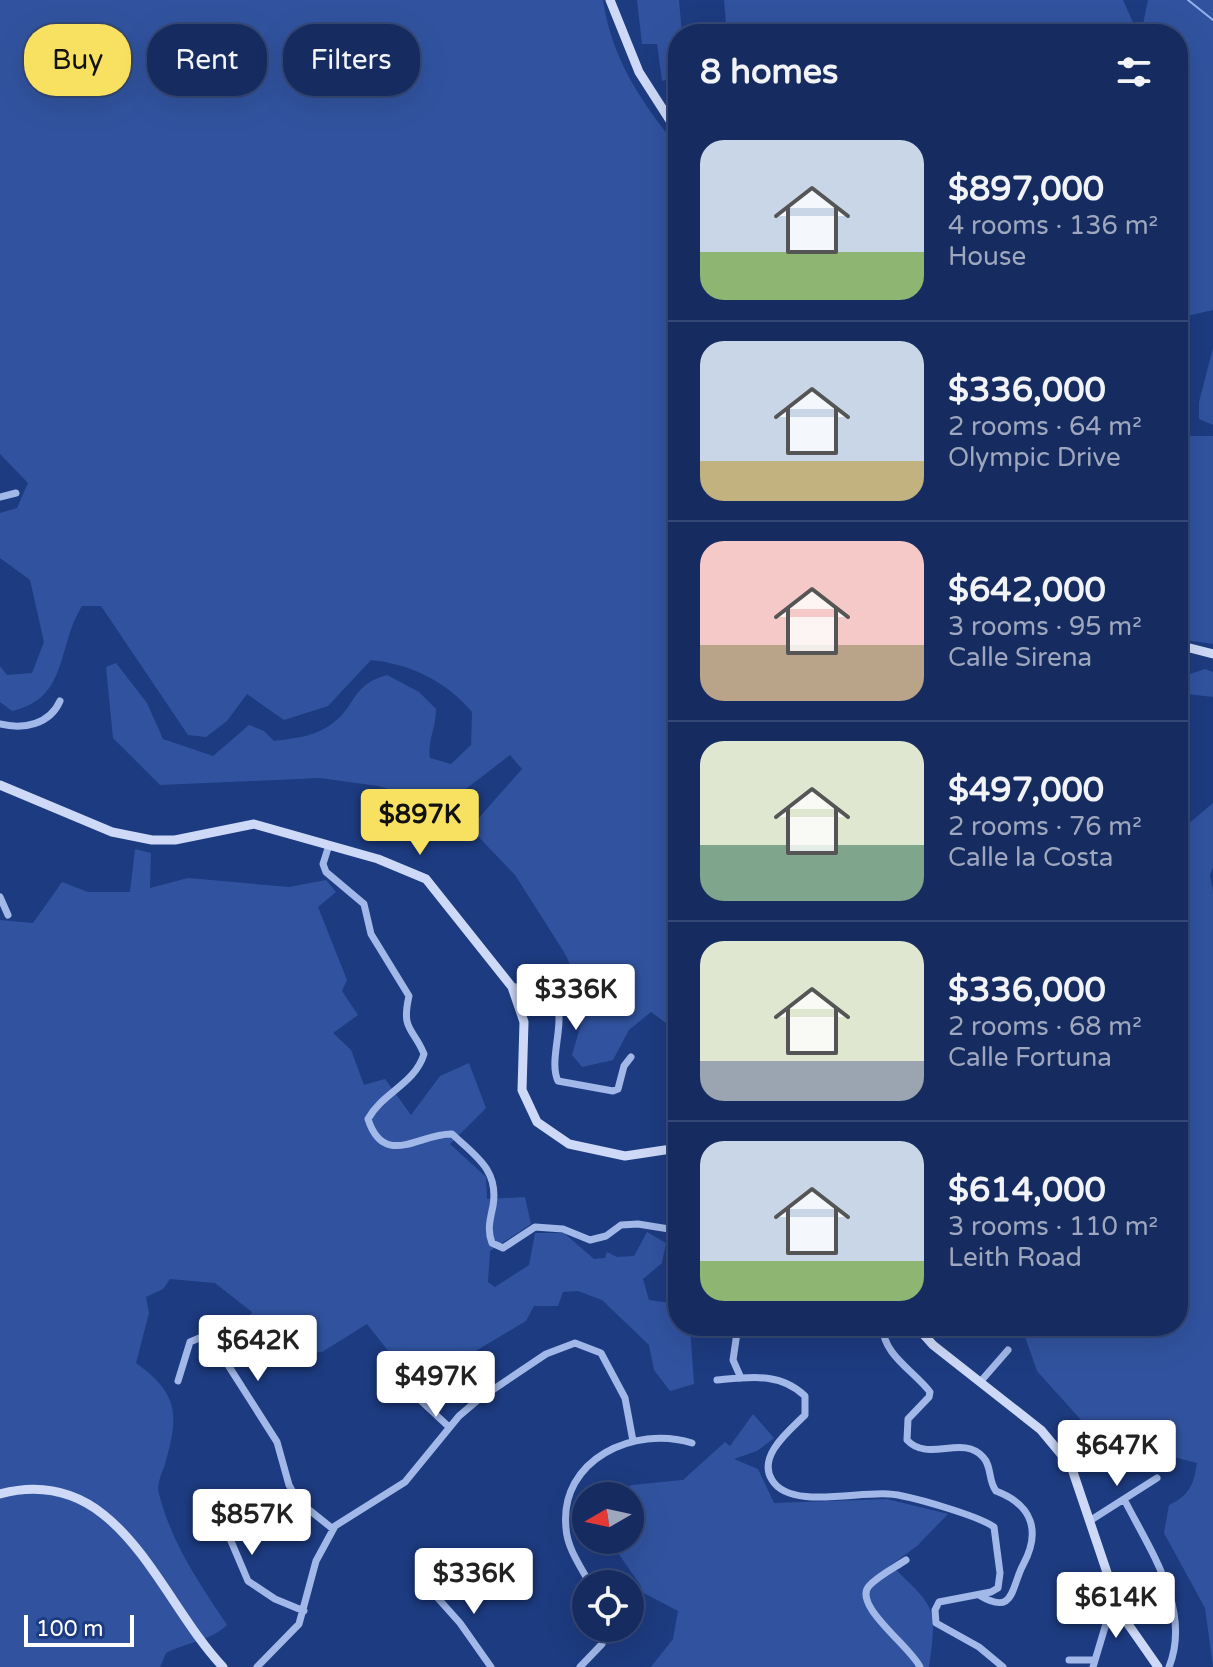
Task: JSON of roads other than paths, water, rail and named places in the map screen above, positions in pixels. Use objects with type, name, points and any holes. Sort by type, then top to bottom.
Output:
[{"type":"main road","points":[[610,0],[639,72],[668,117]]},
{"type":"main road","points":[[1188,648],[1213,654]]},
{"type":"main road","points":[[0,785],[112,832],[152,840],[175,840],[254,824],[329,845],[426,879],[512,987],[524,1022],[522,1090],[537,1122],[569,1144],[625,1156],[668,1150]]},
{"type":"main road","points":[[925,1336],[1059,1450],[1079,1484],[1118,1605],[1134,1637],[1158,1667]]},
{"type":"main road","points":[[0,1494],[50,1490],[75,1496],[100,1509],[126,1535],[205,1648],[223,1667]]},
{"type":"street","points":[[0,497],[16,493]]},
{"type":"street","points":[[0,724],[46,721],[54,715],[60,701]]},
{"type":"street","points":[[329,845],[323,864],[326,872],[364,904],[371,934],[409,996],[405,1013],[407,1027],[424,1054],[404,1085],[373,1109],[368,1119],[372,1131],[393,1146],[409,1146],[441,1134],[452,1134],[486,1164],[495,1181],[488,1232],[492,1243],[503,1248],[535,1227],[563,1229],[590,1240],[606,1236],[621,1225],[668,1229]]},
{"type":"street","points":[[0,897],[8,915]]},
{"type":"street","points":[[512,987],[532,985],[550,995],[555,1004],[561,1033],[554,1065],[558,1081],[613,1091],[618,1089],[624,1066],[631,1057]]},
{"type":"street","points":[[178,1381],[190,1342],[204,1336],[214,1343],[277,1442],[289,1485],[298,1501],[333,1529]]},
{"type":"street","points":[[737,1336],[733,1360],[741,1378]]},
{"type":"street","points":[[884,1336],[890,1350],[930,1392],[908,1419],[907,1440],[924,1452],[966,1448],[977,1452],[985,1458],[996,1491],[1014,1498],[1026,1512],[1033,1546],[1020,1571],[1017,1589],[1003,1602],[992,1603],[979,1595]]},
{"type":"street","points":[[257,1667],[299,1624],[316,1561],[333,1529],[347,1516],[386,1496],[405,1482],[449,1427],[479,1399],[546,1354],[575,1343],[601,1353],[625,1398],[633,1441]]},
{"type":"street","points":[[981,1381],[1008,1350]]},
{"type":"street","points":[[717,1380],[773,1378],[793,1385],[805,1396],[805,1415],[775,1448],[768,1461],[769,1475],[777,1489],[789,1495],[813,1497],[891,1494],[981,1517],[994,1527],[1000,1573],[998,1588],[979,1595],[939,1602],[935,1610],[936,1623],[979,1647],[1003,1667]]},
{"type":"street","points":[[391,1381],[402,1383],[449,1427]]},
{"type":"street","points":[[583,1570],[570,1545],[566,1528],[574,1486],[596,1456],[633,1441],[676,1438],[692,1443]]},
{"type":"street","points":[[1091,1520],[1157,1478]]},
{"type":"street","points":[[211,1494],[248,1581],[275,1599],[304,1611]]},
{"type":"street","points":[[1125,1501],[1167,1580],[1176,1651],[1169,1667]]},
{"type":"street","points":[[906,1560],[868,1587],[864,1598],[868,1608],[909,1650],[920,1667]]},
{"type":"street","points":[[427,1586],[460,1623],[491,1667]]},
{"type":"street","points":[[1069,1660],[1093,1664],[1108,1617],[1118,1605]]},
{"type":"street","points":[[580,1667],[603,1642]]},
{"type":"waterway","points":[[1188,0],[1213,20]]}]
